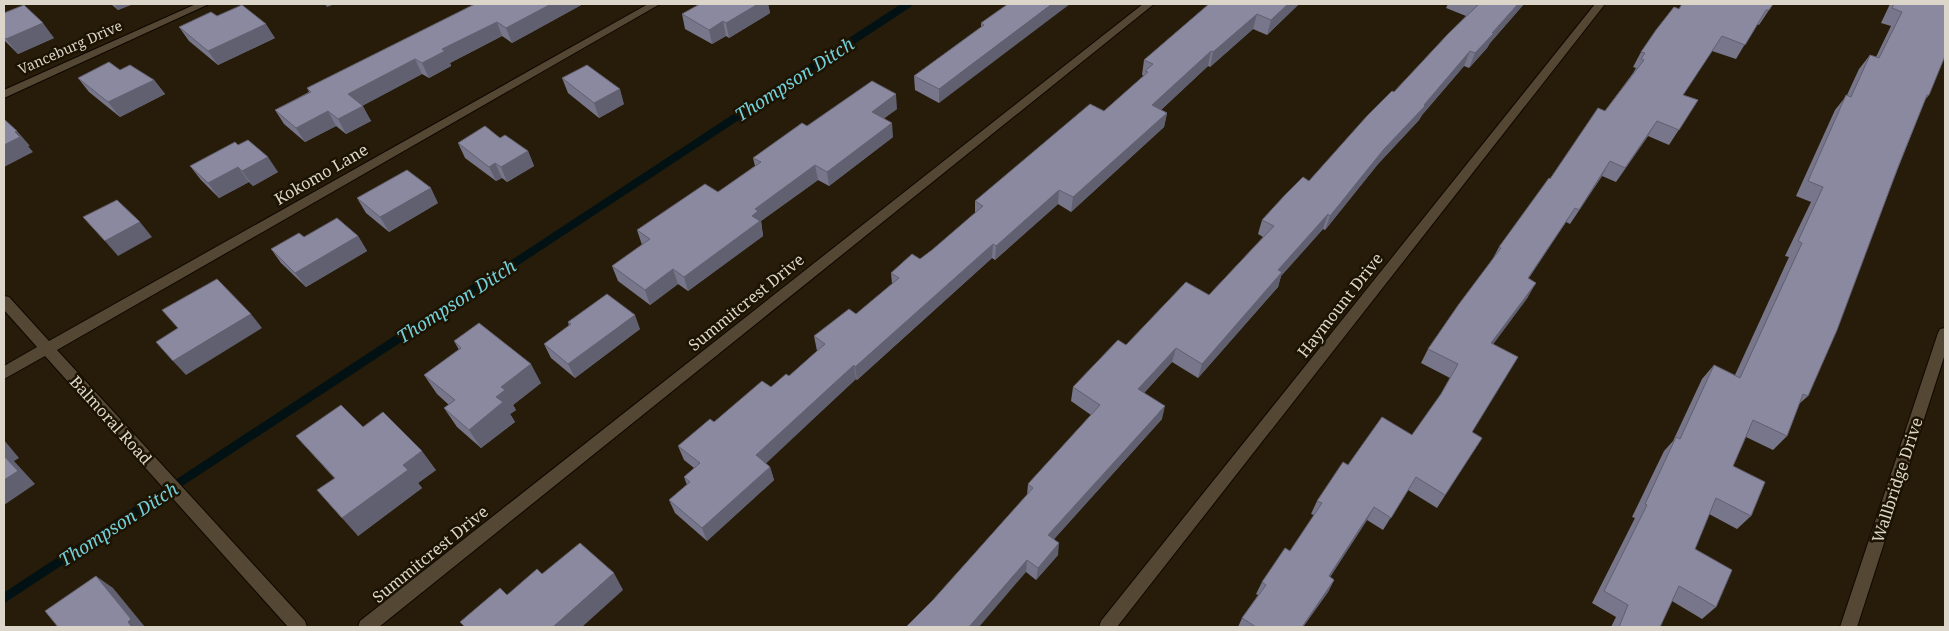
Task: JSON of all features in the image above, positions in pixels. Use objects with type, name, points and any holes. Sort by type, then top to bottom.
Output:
[{"type":"street","name":"Vanceburg Drive","points":[[4,94],[204,4]]},
{"type":"street","name":"Kokomo Lane","points":[[4,373],[655,4]]},
{"type":"street","name":"Summitcrest Drive","points":[[366,627],[1149,4]]},
{"type":"street","name":"Haymount Drive","points":[[1107,627],[1600,4]]},
{"type":"street","name":"Balmoral Road","points":[[4,301],[299,627]]},
{"type":"street","name":"Wallbridge Drive","points":[[1848,627],[1945,333]]},
{"type":"building","points":[[475,4],[551,4],[506,28],[497,22],[442,49],[445,51],[422,63],[415,59],[348,94],[363,106],[338,119],[328,111],[296,128],[275,110],[311,92],[307,88]]},
{"type":"building","points":[[700,4],[758,4],[726,23],[723,21],[709,30],[682,14]]},
{"type":"building","points":[[1008,4],[1052,4],[939,89],[914,76],[984,25],[981,23]]},
{"type":"building","points":[[1209,4],[1288,4],[1271,20],[1257,14],[1213,52],[1211,51],[1152,105],[1167,113],[1073,197],[1059,190],[996,246],[993,244],[855,367],[854,365],[756,455],[770,467],[702,528],[669,500],[690,482],[684,477],[700,463],[678,446],[710,419],[714,422],[762,381],[771,387],[786,374],[789,376],[825,344],[814,336],[849,309],[856,314],[899,278],[891,273],[912,254],[920,259],[932,250],[983,206],[975,201],[1090,104],[1104,111],[1148,72],[1145,71],[1153,64],[1144,60]]},
{"type":"building","points":[[1479,4],[1518,4],[1475,53],[1470,51],[1425,106],[1384,149],[1330,216],[1328,214],[1278,270],[1282,272],[1202,364],[1176,348],[1138,389],[1165,406],[1048,535],[1059,543],[1038,568],[1027,560],[969,627],[906,627],[933,600],[1033,488],[1028,484],[1100,405],[1073,387],[1118,340],[1126,345],[1186,282],[1209,295],[1274,226],[1262,220],[1285,195],[1303,177],[1309,181],[1367,116],[1392,91],[1394,92]]},
{"type":"building","points":[[1682,4],[1773,4],[1769,10],[1766,10],[1745,45],[1722,36],[1683,95],[1698,100],[1679,130],[1657,121],[1625,168],[1610,161],[1579,210],[1575,208],[1528,278],[1536,283],[1491,343],[1518,357],[1472,432],[1482,438],[1445,495],[1416,477],[1391,518],[1374,507],[1329,576],[1334,580],[1302,627],[1256,627],[1242,618],[1266,585],[1262,582],[1285,548],[1290,551],[1322,503],[1317,501],[1343,462],[1348,465],[1382,417],[1412,435],[1441,394],[1458,364],[1428,349],[1501,248],[1499,247],[1550,179],[1598,108],[1605,111],[1644,60],[1641,59],[1645,53],[1641,52],[1656,30],[1674,7],[1679,9]]},
{"type":"building","points":[[1894,4],[1945,4],[1945,56],[1898,167],[1837,330],[1808,396],[1803,394],[1787,436],[1753,420],[1733,466],[1765,482],[1751,516],[1716,498],[1695,549],[1732,570],[1716,607],[1679,586],[1660,627],[1619,627],[1628,605],[1604,591],[1647,505],[1645,504],[1676,437],[1680,439],[1714,365],[1740,378],[1802,243],[1798,241],[1823,187],[1808,181],[1846,95],[1851,97],[1870,55],[1879,58],[1902,12],[1892,8]]},
{"type":"building","points":[[24,5],[43,23],[6,39],[4,37],[4,13]]},
{"type":"building","points":[[242,5],[266,24],[208,51],[179,27],[211,12],[217,16]]},
{"type":"building","points":[[109,62],[120,70],[130,65],[154,80],[108,102],[78,78]]},
{"type":"building","points":[[587,65],[620,89],[594,103],[562,78]]},
{"type":"building","points":[[872,81],[896,94],[872,112],[892,123],[827,172],[815,165],[755,209],[758,211],[752,216],[760,221],[684,277],[673,269],[645,290],[612,266],[650,239],[637,230],[705,184],[718,192],[761,162],[753,158],[802,123],[807,126]]},
{"type":"building","points":[[4,119],[17,131],[15,132],[20,137],[4,145]]},
{"type":"building","points":[[485,126],[500,138],[505,135],[528,151],[501,167],[495,163],[489,167],[458,143]]},
{"type":"building","points":[[248,140],[268,157],[242,171],[238,167],[208,183],[190,166],[235,142],[238,145]]},
{"type":"building","points":[[407,170],[431,188],[380,217],[357,198]]},
{"type":"building","points":[[117,200],[140,222],[105,241],[83,217]]},
{"type":"building","points":[[337,218],[358,236],[295,273],[271,249],[299,233],[304,237]]},
{"type":"building","points":[[217,279],[251,314],[173,361],[156,342],[178,328],[162,310]]},
{"type":"building","points":[[607,294],[635,315],[568,364],[544,344],[571,324],[568,322]]},
{"type":"building","points":[[479,323],[531,364],[501,387],[505,390],[496,397],[503,402],[469,430],[444,408],[455,400],[424,375],[461,348],[454,341]]},
{"type":"building","points":[[341,405],[363,427],[383,412],[422,451],[403,465],[408,470],[342,518],[317,490],[335,478],[296,436]]},
{"type":"building","points":[[4,456],[18,471],[4,480]]},
{"type":"building","points":[[580,543],[614,573],[553,627],[465,627],[460,622],[500,588],[507,595],[537,569],[542,574]]},
{"type":"building","points":[[96,576],[131,619],[128,622],[132,627],[58,627],[45,611]]},
{"type":"waterway","name":"Thompson Ditch","points":[[493,277],[908,4]]},
{"type":"waterway","name":"Thompson Ditch","points":[[4,598],[495,275]]}]
